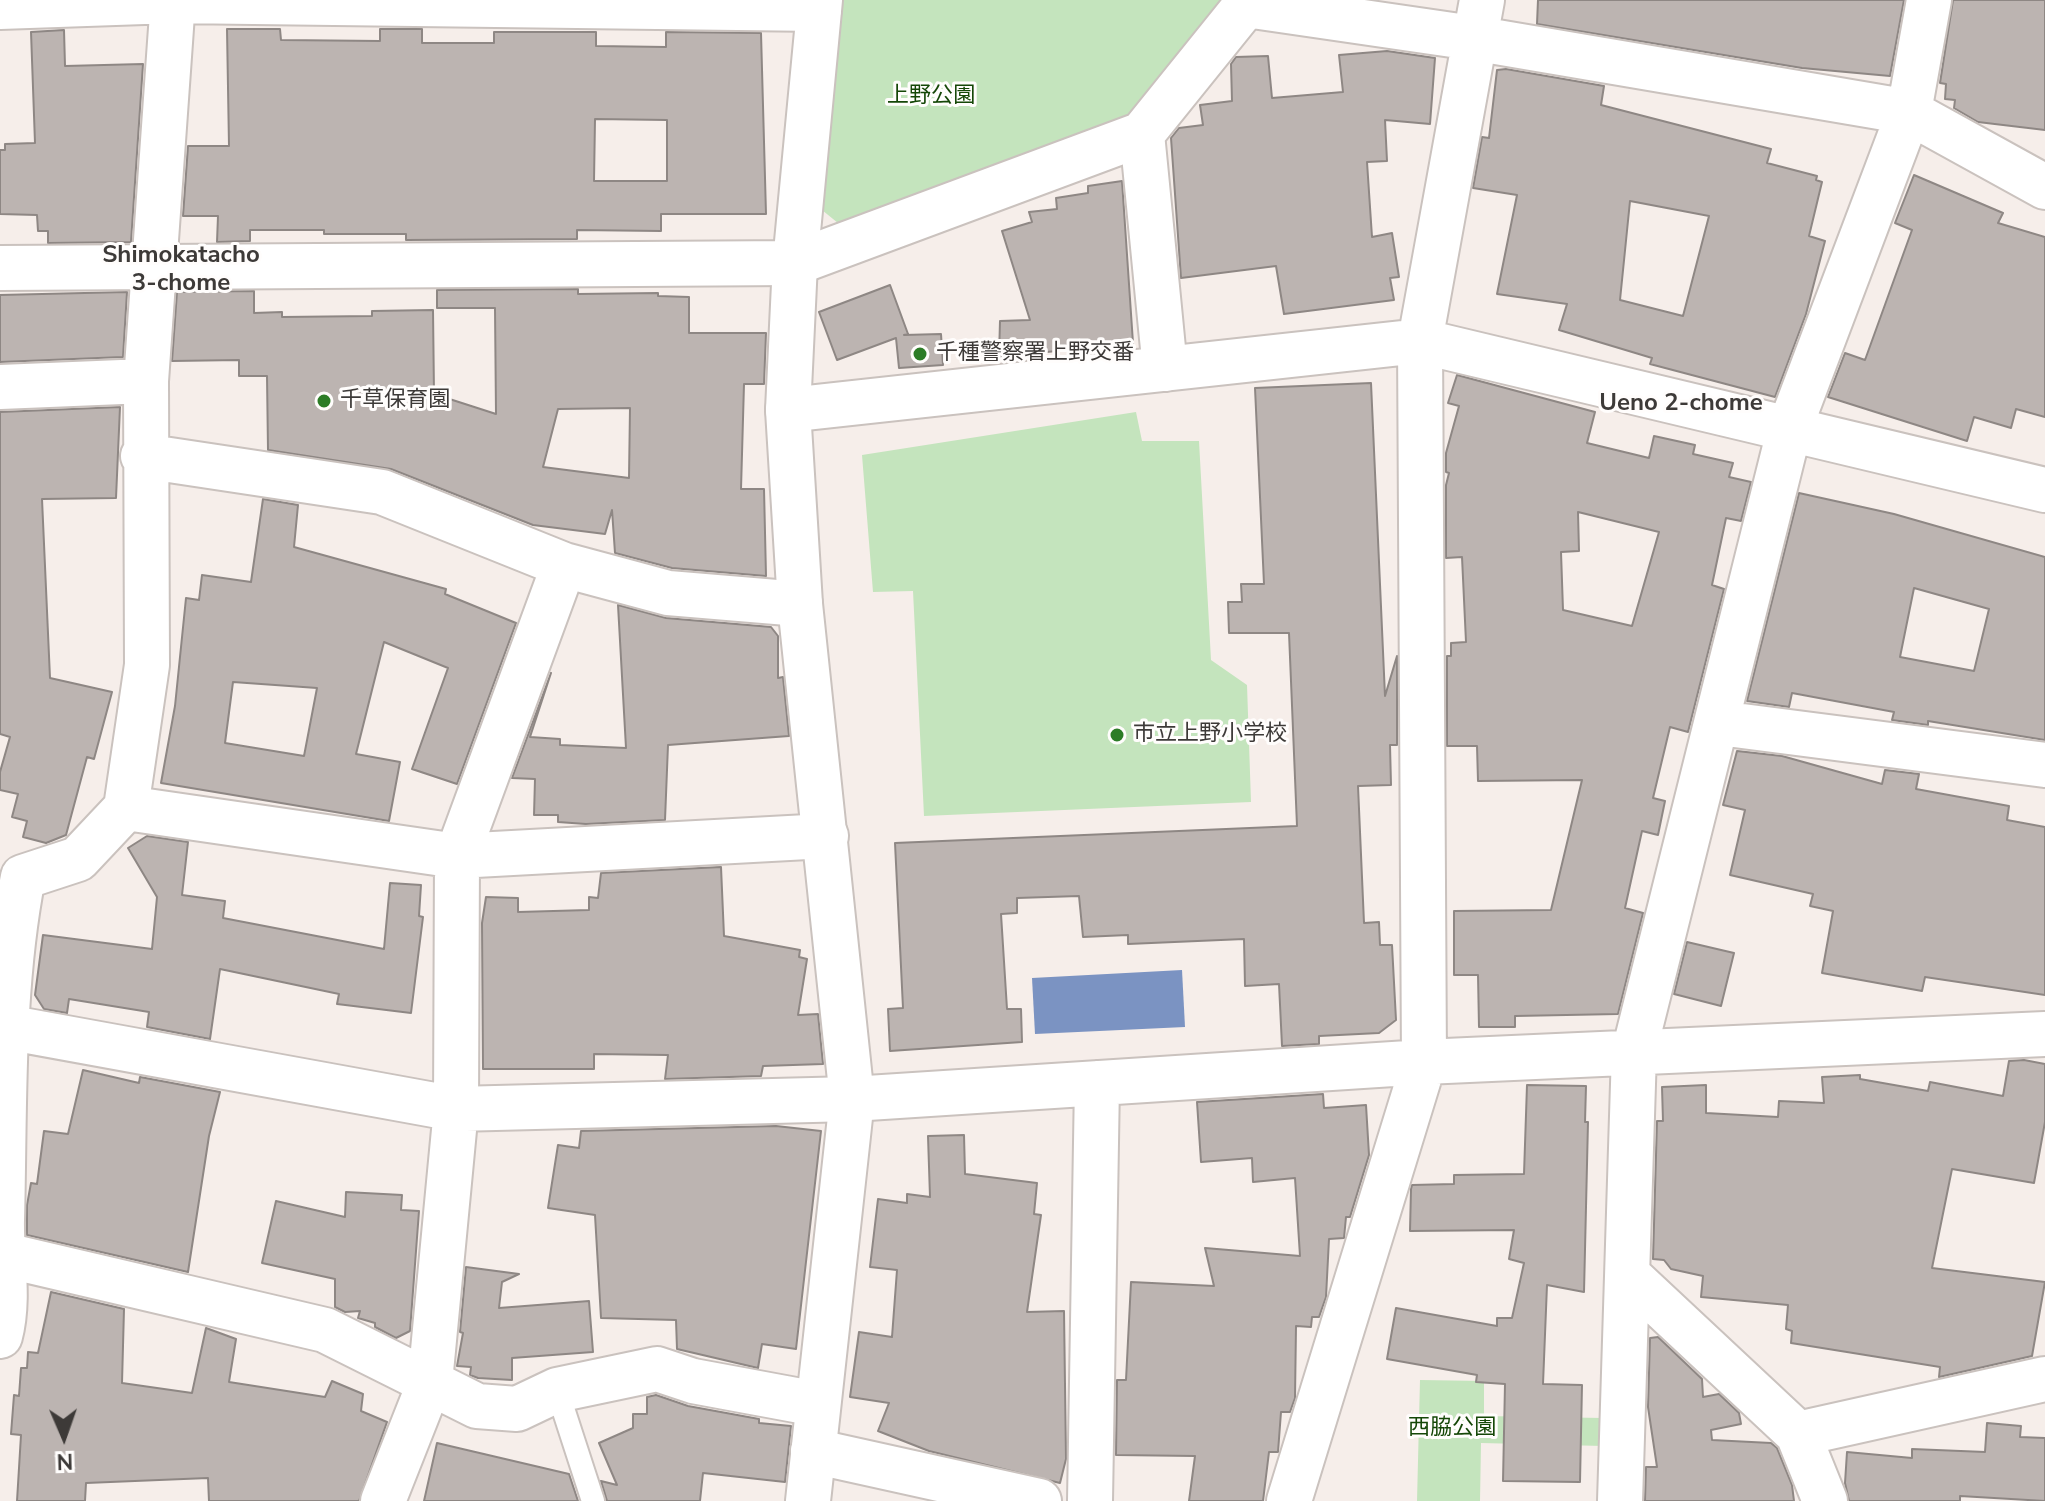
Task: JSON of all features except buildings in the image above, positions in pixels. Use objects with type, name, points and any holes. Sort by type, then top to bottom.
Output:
[{"type":"street","points":[[1620,1501],[1634,1052],[1719,723],[1790,427],[1909,112],[1929,0]]},
{"type":"street","points":[[0,1336],[5,1317],[1,1254],[3,1026],[14,922],[11,874],[78,859],[126,808],[147,665],[143,456],[173,1]]},
{"type":"street","points":[[0,7],[173,1],[820,5],[795,263],[788,410],[800,604],[852,1099],[808,1501]]},
{"type":"street","points":[[0,268],[795,263],[1142,134],[1246,3],[1477,19],[1909,112],[2045,187]]},
{"type":"street","points":[[1289,1501],[1424,1062],[1420,341],[1477,19]]},
{"type":"street","points":[[1142,134],[1165,369]]},
{"type":"street","points":[[788,410],[1420,341],[2045,490]]},
{"type":"street","points":[[0,387],[146,381]]},
{"type":"street","points":[[143,456],[382,492],[564,565],[668,593],[800,604]]},
{"type":"street","points":[[383,1501],[430,1382],[456,1109],[457,856],[564,565]]},
{"type":"street","points":[[1719,723],[2045,765]]},
{"type":"street","points":[[126,808],[457,856],[826,836]]},
{"type":"street","points":[[3,1026],[456,1109],[852,1099],[1424,1062],[2045,1034]]},
{"type":"street","points":[[1090,1501],[1097,1083]]},
{"type":"street","points":[[1,1254],[325,1330],[477,1406],[517,1409],[557,1390],[657,1369],[693,1381],[817,1404]]},
{"type":"street","points":[[1629,1276],[1798,1434],[1825,1501]]},
{"type":"street","points":[[1798,1434],[2045,1379]]},
{"type":"street","points":[[813,1451],[1039,1501]]},
{"type":"lane","points":[[557,1390],[593,1501]]},
{"type":"green space","name":"上野公園","points":[[842,0],[1232,0],[1143,119],[849,232],[822,210]]},
{"type":"green space","points":[[1136,412],[1142,441],[1199,441],[1211,660],[1247,685],[1251,802],[924,816],[913,591],[873,592],[862,455]]},
{"type":"green space","name":"西脇公園","points":[[1420,1380],[1484,1381],[1484,1416],[1603,1418],[1603,1446],[1481,1443],[1480,1501],[1417,1501]]},
{"type":"water","points":[[1182,970],[1185,1027],[1035,1034],[1032,978]]},
{"type":"place","name":"千種警察署上野交番","points":[[920,354]]},
{"type":"place","name":"千草保育園","points":[[324,401]]},
{"type":"place","name":"市立上野小学校","points":[[1117,735]]},
{"type":"district","name":"Shimokatacho 3-chome","points":[[181,270]]},
{"type":"district","name":"Ueno 2-chome","points":[[1681,404]]}]
